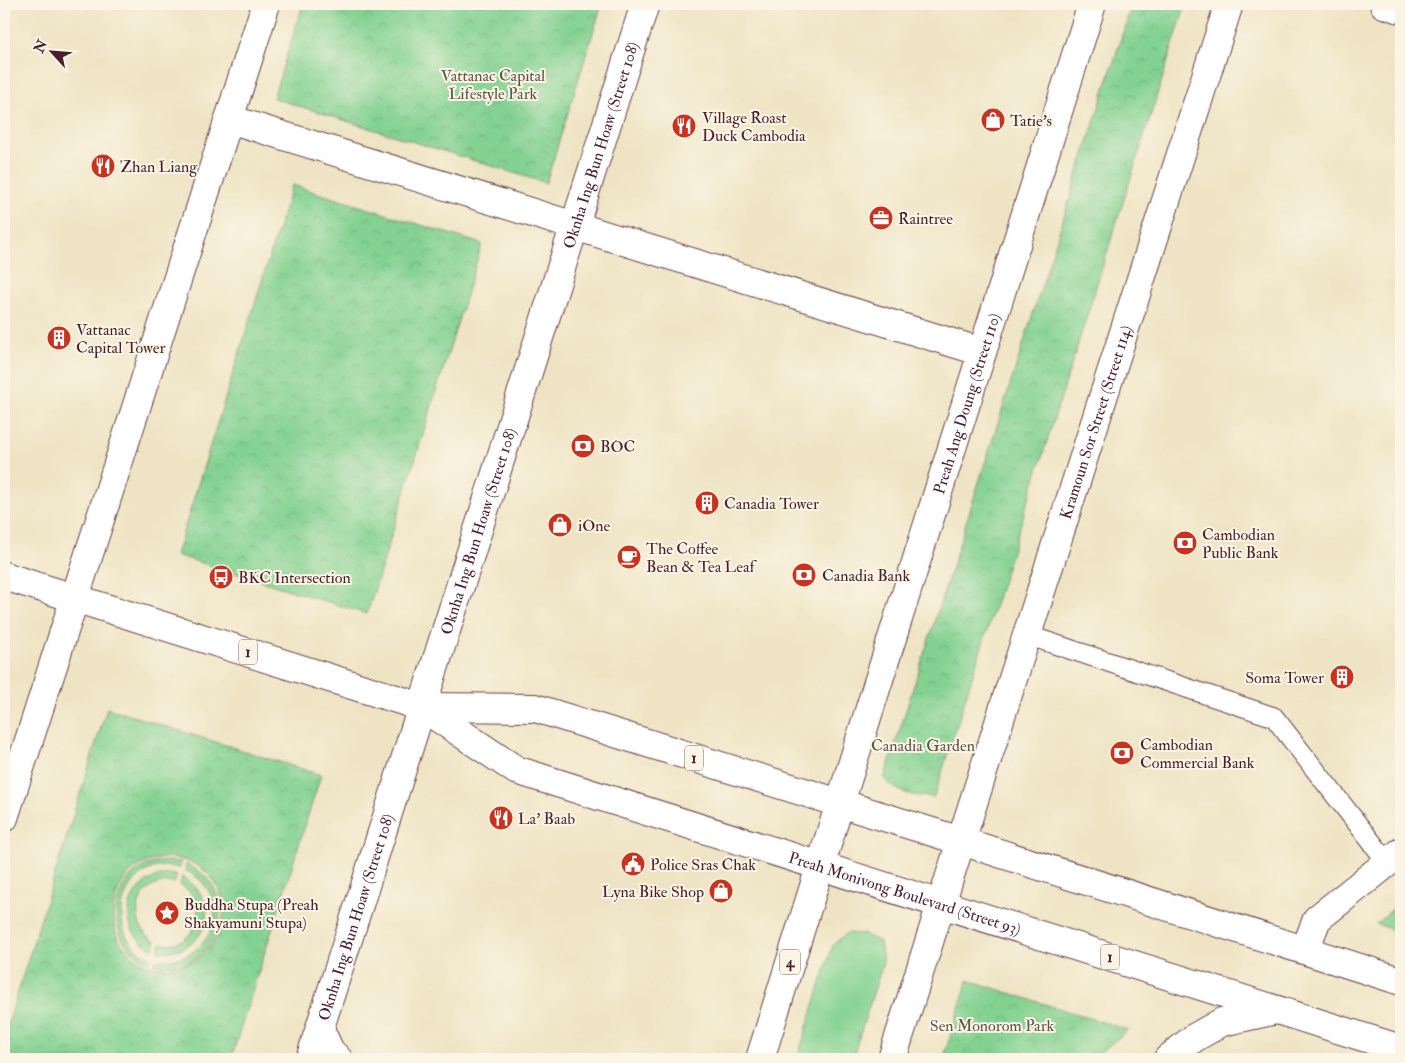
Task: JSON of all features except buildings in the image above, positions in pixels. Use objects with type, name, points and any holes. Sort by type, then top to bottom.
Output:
[{"type":"main road","points":[[4,818],[266,4]]},
{"type":"main road","name":"Oknha Ing Bun Hoaw (Street 108)","points":[[310,1059],[645,4]]},
{"type":"main road","name":"Preah Ang Doung (Street 110)","points":[[820,865],[1092,4]]},
{"type":"main road","name":"Kramoun Sor Street (Street 114)","points":[[892,1059],[1229,4]]},
{"type":"main road","points":[[1384,4],[1401,9]]},
{"type":"main road","points":[[229,120],[982,352]]},
{"type":"main road","name":"Preah Monivong Boulevard (Street 93)","points":[[4,576],[422,707],[516,770],[1401,1049]]},
{"type":"main road","name":"Preah Monivong Boulevard (Street 93)","points":[[422,707],[535,708],[840,802],[1401,981]]},
{"type":"main road","points":[[1305,950],[1317,919],[1395,857]]},
{"type":"main road","name":"4","points":[[760,1059],[820,865]]},
{"type":"main road","points":[[1168,1059],[1194,1038],[1222,1022],[1276,1010]]},
{"type":"main road","points":[[320,1029],[330,1051],[338,1059]]},
{"type":"lane","points":[[1027,635],[1274,717],[1395,857]]},
{"type":"green space","name":"Vattanac Capital Lifestyle Park","points":[[303,4],[602,4],[546,183],[273,98]]},
{"type":"green space","name":"Canadia Garden","points":[[1132,4],[1186,4],[934,797],[907,794],[884,779]]},
{"type":"green space","points":[[292,185],[482,244],[367,614],[176,555]]},
{"type":"green space","points":[[107,708],[321,775],[231,1059],[23,1059],[4,1053],[4,1036]],"holes":[[[168,857],[185,861],[201,868],[215,882],[222,899],[223,916],[218,933],[209,948],[195,960],[178,966],[158,967],[139,960],[123,946],[114,926],[113,915],[117,894],[121,884],[128,875],[144,864]]]},
{"type":"green space","points":[[181,862],[180,868],[160,866],[141,874],[132,883],[122,906],[122,919],[125,931],[131,943],[140,952],[151,957],[149,962],[127,946],[120,932],[117,920],[119,896],[131,876],[141,868],[153,863]]},
{"type":"green space","points":[[186,864],[206,877],[217,894],[220,918],[217,929],[205,950],[196,958],[177,965],[154,964],[156,959],[176,958],[192,952],[205,941],[212,927],[214,911],[211,896],[201,881],[185,870]]},
{"type":"green space","points":[[168,874],[177,875],[174,883],[162,883],[151,887],[144,894],[139,904],[140,924],[146,934],[156,941],[153,949],[140,940],[132,930],[129,907],[134,896],[142,886],[153,878]]},
{"type":"green space","points":[[182,877],[195,887],[203,899],[206,912],[205,925],[198,936],[188,945],[175,950],[158,951],[161,943],[174,943],[184,939],[192,932],[196,923],[198,912],[196,902],[190,892],[180,885]]},
{"type":"green space","points":[[1401,901],[1401,932],[1376,924]]},
{"type":"green space","points":[[847,933],[863,934],[880,942],[883,963],[852,1059],[797,1059],[833,945]]},
{"type":"green space","name":"Sen Monorom Park","points":[[968,980],[1128,1030],[1092,1059],[943,1059]]},
{"type":"place","name":"Tatie's","points":[[993,120]]},
{"type":"place","name":"Village Roast Duck Cambodia","points":[[684,126]]},
{"type":"place","name":"Zhan Liang","points":[[103,166]]},
{"type":"place","name":"Raintree","points":[[881,218]]},
{"type":"place","name":"Vattanac Capital Tower","points":[[59,338]]},
{"type":"place","name":"BOC","points":[[583,446]]},
{"type":"place","name":"Canadia Tower","points":[[707,503]]},
{"type":"place","name":"iOne","points":[[560,525]]},
{"type":"place","name":"Cambodian Public Bank","points":[[1185,543]]},
{"type":"place","name":"The Coffee Bean & Tea Leaf","points":[[629,557]]},
{"type":"place","name":"Canadia Bank","points":[[804,575]]},
{"type":"place","name":"BKC Intersection","points":[[221,577]]},
{"type":"place","name":"Soma Tower","points":[[1342,677]]},
{"type":"place","name":"Cambodian Commercial Bank","points":[[1122,753]]},
{"type":"place","name":"La' Baab","points":[[501,818]]},
{"type":"place","name":"Police Sras Chak","points":[[633,864]]},
{"type":"place","name":"Lyna Bike Shop","points":[[721,891]]},
{"type":"place","name":"Buddha Stupa (Preah Shakyamuni Stupa)","points":[[167,913]]}]
